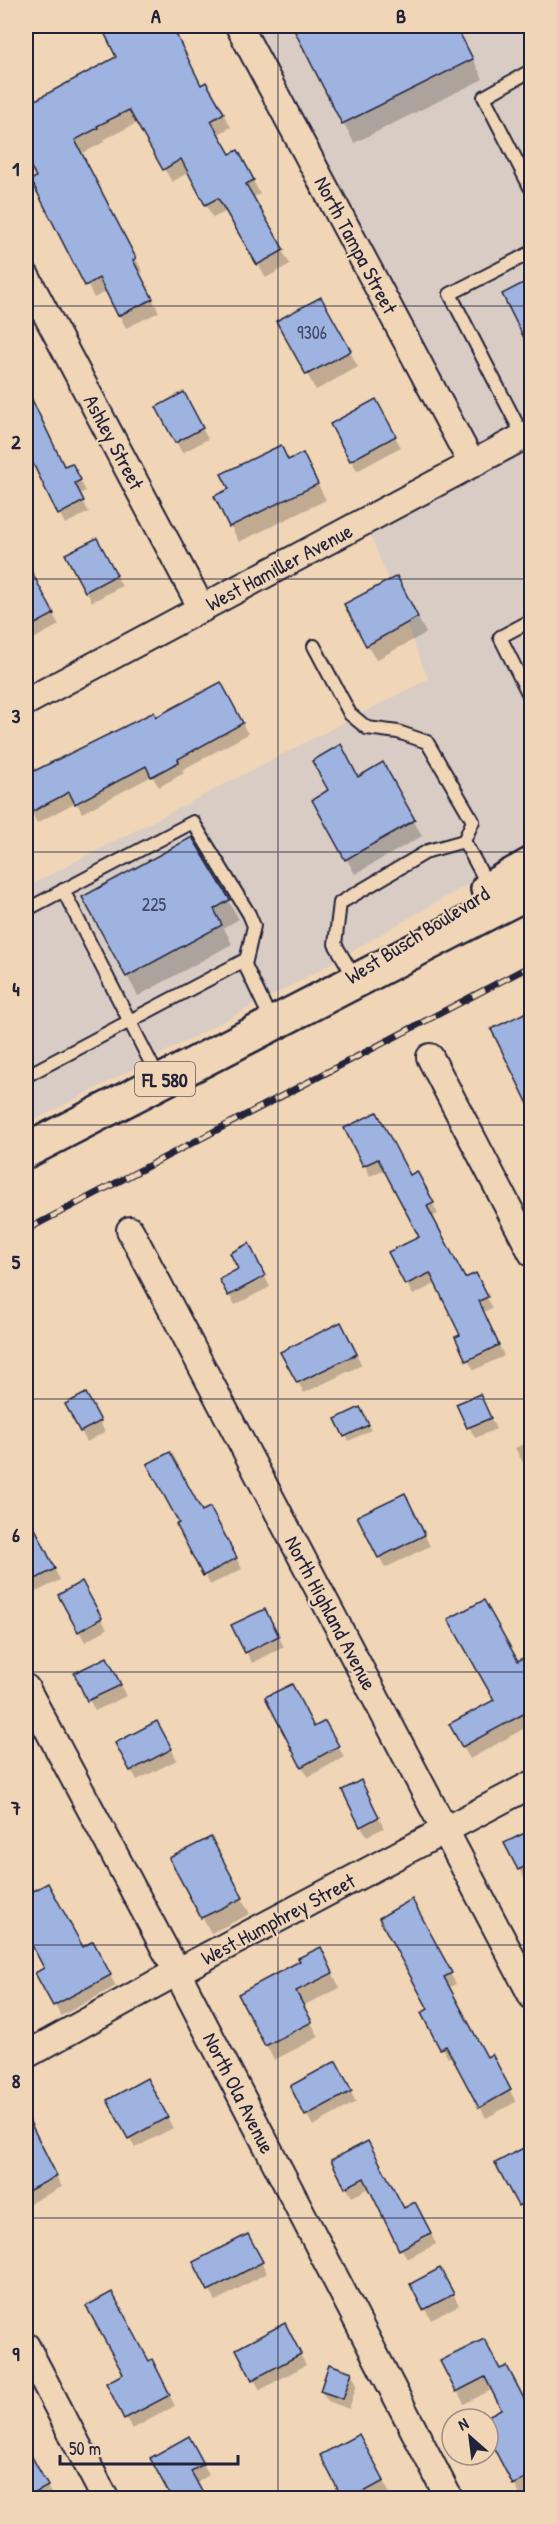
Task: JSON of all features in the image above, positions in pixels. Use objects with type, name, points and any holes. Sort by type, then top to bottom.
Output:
[{"type":"main road","name":"West Busch Boulevard","points":[[304,1007],[460,905],[531,864]]},
{"type":"main road","name":"West Busch Boulevard","points":[[26,1151],[531,890]]},
{"type":"street","name":"North Tampa Street","points":[[239,26],[472,464]]},
{"type":"street","name":"Ashley Street","points":[[26,276],[202,609]]},
{"type":"street","name":"West Hamiller Avenue","points":[[26,702],[527,434]]},
{"type":"street","points":[[430,1057],[531,1253]]},
{"type":"street","name":"North Highland Avenue","points":[[129,1230],[531,1996]]},
{"type":"street","name":"North Ola Avenue","points":[[26,1688],[177,1972],[449,2499]]},
{"type":"street","name":"West Humphrey Street","points":[[26,2055],[531,1784]]},
{"type":"street","points":[[26,2346],[105,2499]]},
{"type":"lane","points":[[531,70],[484,97],[531,186]]},
{"type":"lane","points":[[527,434],[450,294],[531,252]]},
{"type":"lane","points":[[531,620],[500,637],[531,701]]},
{"type":"lane","points":[[314,646],[350,714],[367,728],[398,732],[427,742],[473,821],[464,841]]},
{"type":"lane","points":[[26,910],[193,822],[254,926],[245,965],[273,1023]]},
{"type":"lane","points":[[464,841],[489,889]]},
{"type":"lane","points":[[353,975],[335,944],[340,903],[428,851],[464,841]]},
{"type":"lane","points":[[63,890],[160,1081]]},
{"type":"lane","points":[[26,1076],[245,960]]},
{"type":"shaded area","points":[[253,26],[531,26],[531,416],[476,446]]},
{"type":"shaded area","points":[[531,448],[531,848],[298,982],[26,1125],[26,887],[428,679],[370,534]]},
{"type":"building","points":[[101,26],[172,26],[201,85],[206,82],[224,113],[211,121],[230,154],[238,150],[254,180],[246,184],[284,250],[257,265],[218,198],[205,205],[181,159],[163,170],[129,110],[75,140],[136,258],[133,260],[153,299],[118,316],[99,278],[85,286],[31,180],[36,177],[26,157],[26,105],[116,57]]},
{"type":"building","points":[[292,26],[456,26],[473,59],[342,124]]},
{"type":"building","points":[[531,279],[531,352],[502,294]]},
{"type":"building","points":[[321,297],[351,351],[306,375],[276,321]]},
{"type":"building","points":[[26,387],[64,466],[72,463],[81,480],[75,483],[84,501],[58,515],[26,449]]},
{"type":"building","points":[[184,392],[203,428],[175,443],[156,407]]},
{"type":"building","points":[[376,399],[396,436],[350,461],[330,424]]},
{"type":"building","points":[[281,445],[288,460],[303,453],[318,484],[229,527],[214,496],[229,489],[221,474]]},
{"type":"building","points":[[97,538],[117,575],[85,592],[65,554]]},
{"type":"building","points":[[26,561],[54,614],[26,629]]},
{"type":"building","points":[[397,576],[418,617],[366,646],[344,604]]},
{"type":"building","points":[[221,682],[243,723],[178,759],[179,762],[151,777],[146,766],[75,804],[69,792],[26,815],[26,775],[154,712],[156,717]]},
{"type":"building","points":[[341,744],[358,777],[383,762],[415,820],[345,860],[312,800],[328,790],[312,761]]},
{"type":"building","points":[[192,837],[230,900],[214,909],[222,925],[126,977],[82,897]]},
{"type":"building","points":[[531,1010],[531,1110],[491,1029]]},
{"type":"building","points":[[377,1112],[410,1175],[417,1171],[434,1203],[427,1206],[465,1278],[476,1273],[488,1297],[479,1301],[499,1345],[466,1361],[455,1337],[460,1335],[430,1273],[405,1285],[388,1252],[419,1237],[378,1159],[363,1166],[344,1128]]},
{"type":"building","points":[[249,1243],[265,1276],[228,1296],[219,1279],[238,1269],[230,1253]]},
{"type":"building","points":[[341,1322],[357,1354],[297,1383],[280,1352]]},
{"type":"building","points":[[86,1393],[101,1421],[80,1432],[65,1404]]},
{"type":"building","points":[[480,1394],[491,1418],[467,1428],[456,1404]]},
{"type":"building","points":[[360,1407],[369,1425],[344,1437],[335,1419]]},
{"type":"building","points":[[170,1452],[202,1511],[210,1507],[237,1558],[203,1576],[176,1524],[179,1523],[147,1464]]},
{"type":"building","points":[[405,1493],[425,1535],[378,1558],[357,1516]]},
{"type":"building","points":[[26,1510],[55,1569],[26,1584]]},
{"type":"building","points":[[82,1581],[102,1618],[78,1632],[58,1595]]},
{"type":"building","points":[[484,1600],[518,1661],[531,1653],[531,1710],[462,1747],[449,1724],[494,1700],[448,1619]]},
{"type":"building","points":[[265,1609],[279,1636],[245,1653],[231,1625]]},
{"type":"building","points":[[107,1657],[121,1685],[87,1701],[74,1673]]},
{"type":"building","points":[[292,1684],[314,1727],[325,1721],[339,1746],[301,1767],[265,1697]]},
{"type":"building","points":[[157,1721],[172,1749],[130,1771],[115,1743]]},
{"type":"building","points":[[361,1780],[379,1817],[360,1827],[342,1790]]},
{"type":"building","points":[[531,1830],[531,1864],[518,1870],[504,1843]]},
{"type":"building","points":[[211,1837],[243,1898],[201,1918],[169,1858]]},
{"type":"building","points":[[48,1883],[83,1947],[93,1941],[111,1975],[53,2006],[35,1973],[44,1968],[26,1934],[26,1895]]},
{"type":"building","points":[[412,1899],[452,1973],[444,1977],[487,2057],[492,2054],[511,2090],[479,2108],[446,2046],[440,2049],[421,2013],[428,2009],[379,1918]]},
{"type":"building","points":[[321,1947],[333,1973],[296,1991],[312,2022],[265,2046],[238,1994],[300,1961],[298,1958]]},
{"type":"building","points":[[336,2061],[352,2091],[305,2116],[290,2086]]},
{"type":"building","points":[[147,2078],[168,2117],[128,2139],[107,2100]]},
{"type":"building","points":[[26,2114],[57,2176],[26,2192]]},
{"type":"building","points":[[368,2141],[404,2208],[415,2202],[431,2233],[399,2250],[364,2178],[345,2188],[331,2160]]},
{"type":"building","points":[[531,2144],[531,2198],[518,2206],[495,2163]]},
{"type":"building","points":[[248,2234],[263,2262],[208,2291],[193,2262]]},
{"type":"building","points":[[440,2268],[454,2294],[423,2310],[410,2284]]},
{"type":"building","points":[[112,2292],[149,2361],[152,2359],[170,2395],[124,2419],[106,2383],[123,2374],[86,2306]]},
{"type":"building","points":[[285,2323],[301,2354],[252,2380],[236,2349]]},
{"type":"building","points":[[484,2339],[500,2369],[507,2366],[531,2412],[531,2476],[513,2485],[500,2460],[501,2409],[485,2377],[456,2392],[440,2361]]},
{"type":"building","points":[[329,2364],[352,2372],[343,2399],[320,2391]]},
{"type":"building","points":[[359,2434],[384,2481],[351,2499],[343,2499],[320,2455]]},
{"type":"building","points":[[189,2436],[204,2464],[191,2471],[206,2499],[172,2499],[150,2458]]},
{"type":"building","points":[[26,2446],[48,2486],[26,2498]]},
{"type":"railway","points":[[26,1230],[532,965]]}]
